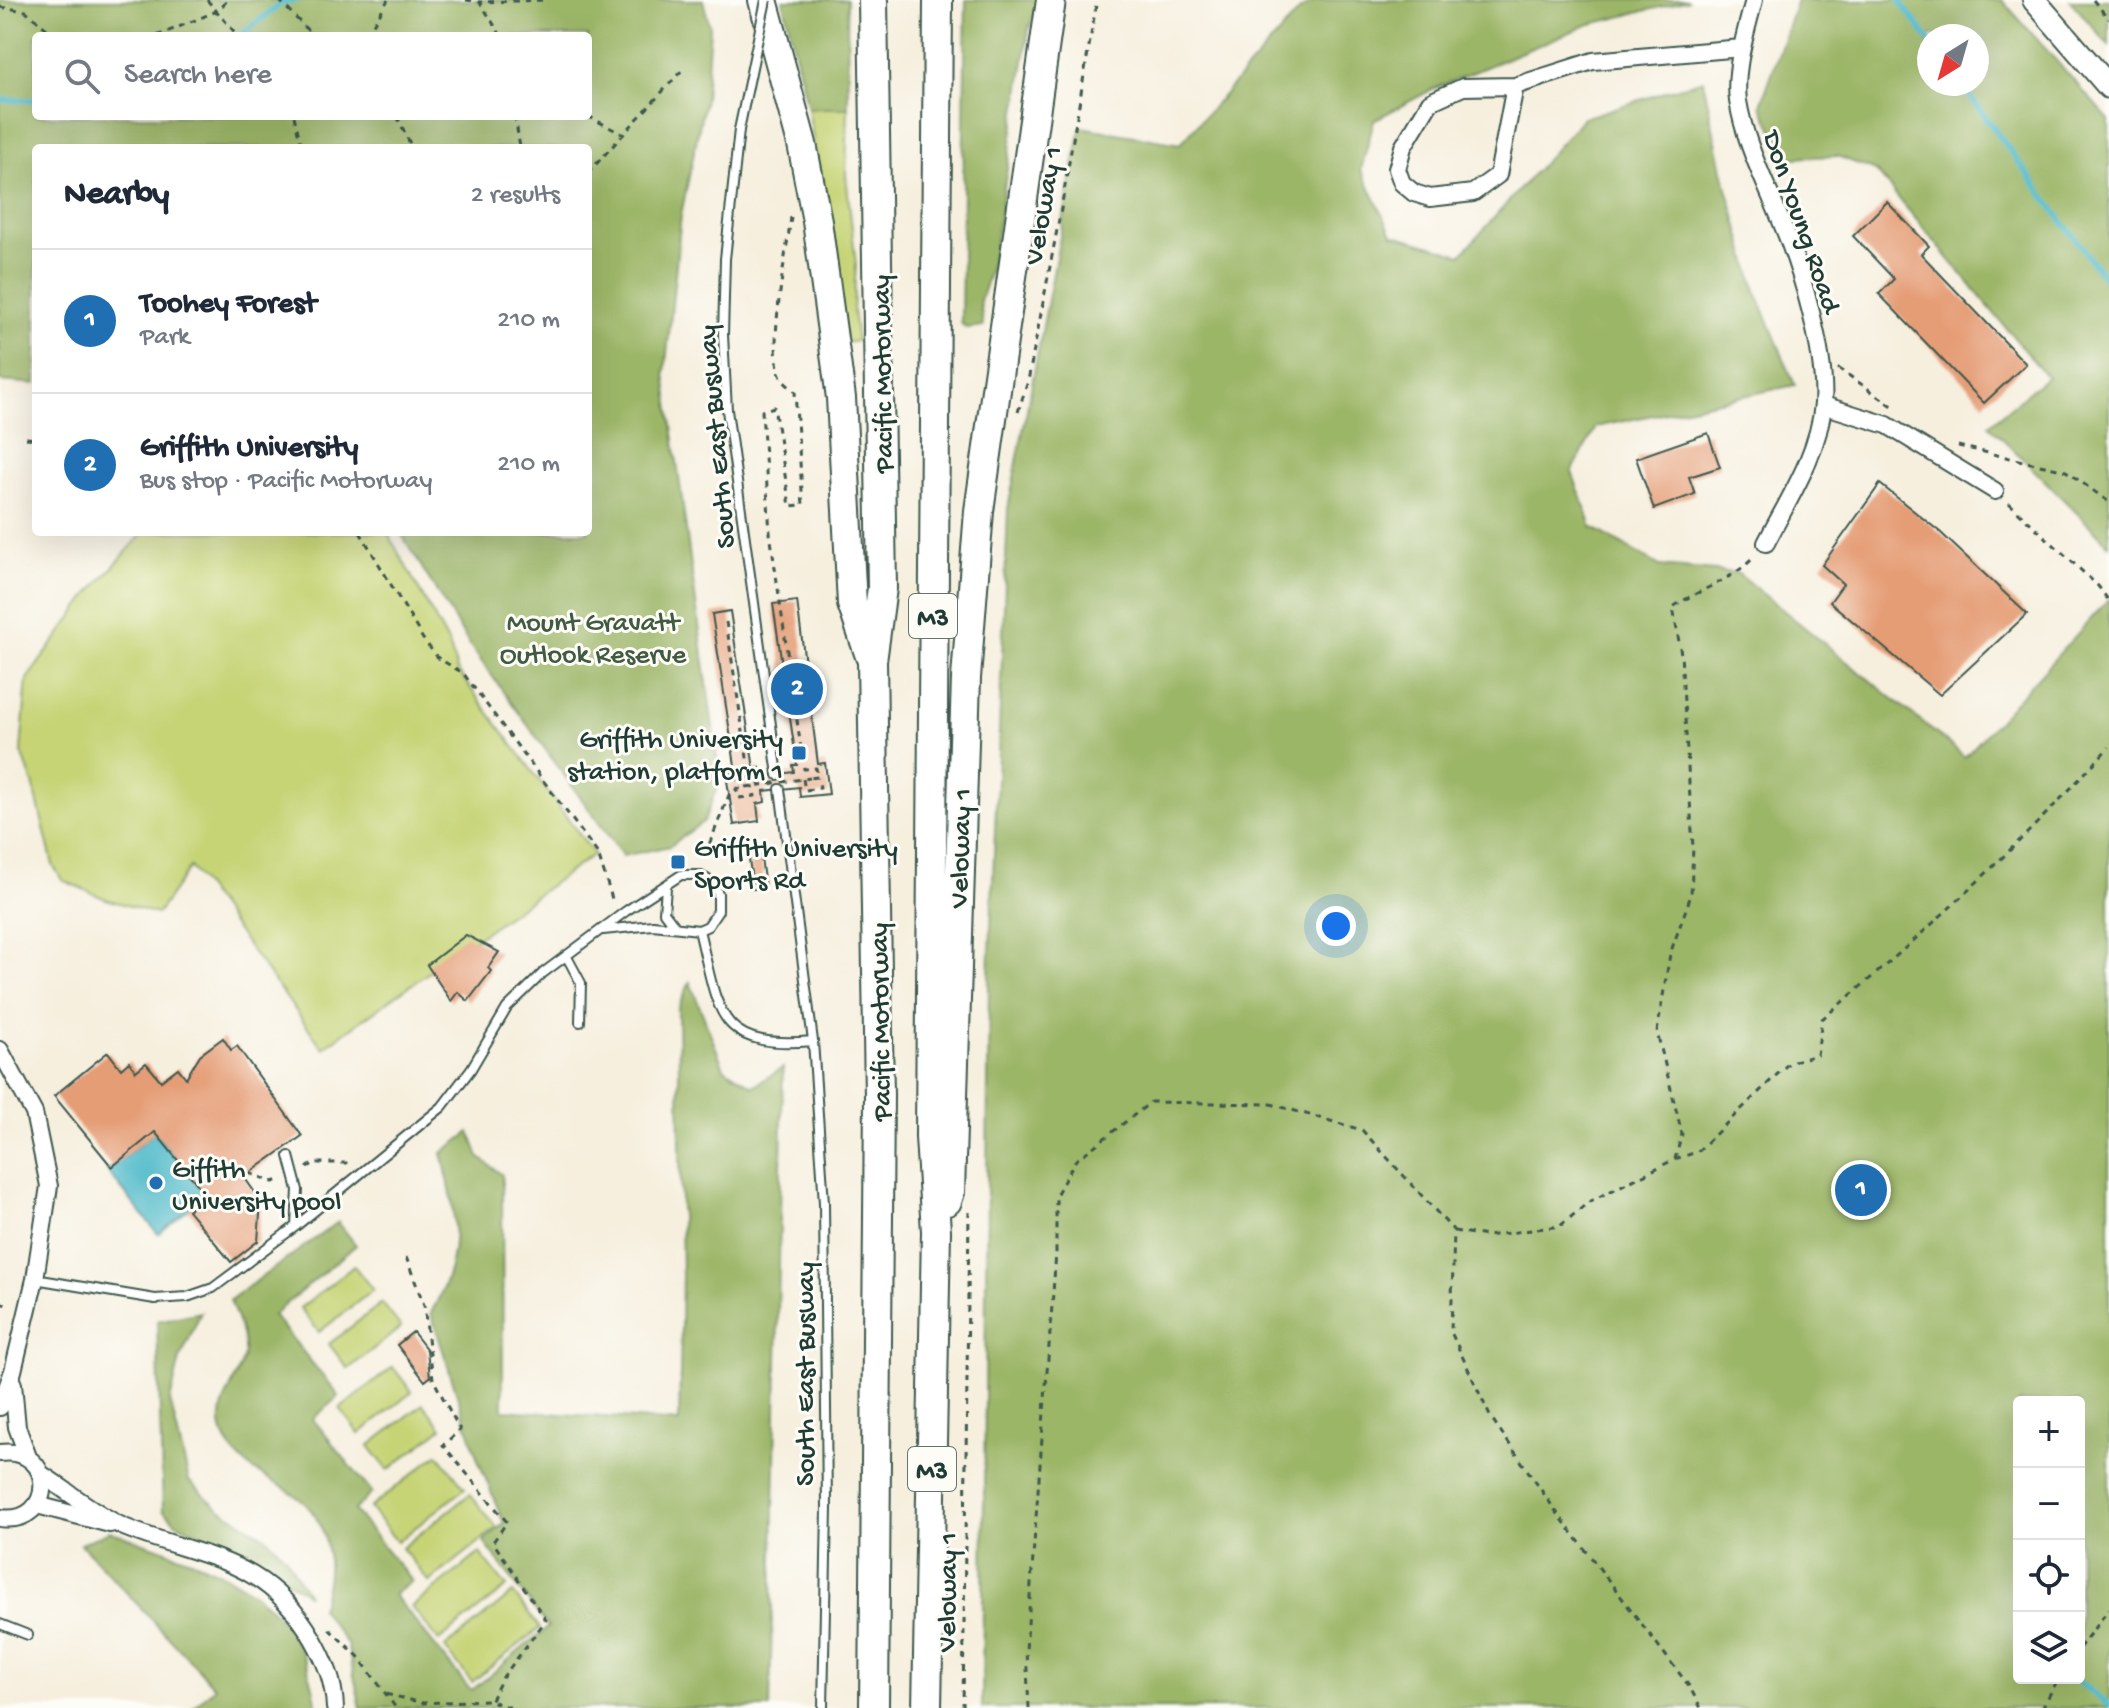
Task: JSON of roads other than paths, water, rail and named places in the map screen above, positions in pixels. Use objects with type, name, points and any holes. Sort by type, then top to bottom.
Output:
[{"type":"highway","points":[[765,0],[783,64],[817,221],[841,398],[852,604],[872,661]]},
{"type":"highway","name":"Pacific Motorway","points":[[873,0],[882,588],[872,661],[879,1096],[874,1708]]},
{"type":"highway","name":"Pacific Motorway","points":[[927,1708],[936,1231],[930,1121],[938,0]]},
{"type":"highway","points":[[936,1231],[950,1192],[965,693],[979,511],[1051,0]]},
{"type":"street","name":"Don Young Road","points":[[1754,0],[1742,48],[1738,98],[1748,146],[1783,224],[1821,363],[1823,405],[1809,460],[1766,543]]},
{"type":"street","points":[[2034,0],[2109,87]]},
{"type":"street","points":[[2044,0],[2065,35]]},
{"type":"street","points":[[1515,86],[1498,175],[1473,193],[1447,199],[1414,193],[1402,183],[1397,169],[1403,147],[1430,102],[1463,87],[1515,86],[1593,61],[1742,48]]},
{"type":"street","points":[[1823,405],[1887,425],[1995,491]]},
{"type":"street","points":[[0,1050],[34,1113],[49,1186],[35,1279],[13,1371],[0,1407]]},
{"type":"street","points":[[13,1371],[13,1404],[28,1457],[41,1474],[120,1525]]},
{"type":"street","points":[[0,1453],[10,1451],[28,1457]]},
{"type":"street","points":[[3,1520],[22,1517],[37,1505],[43,1487],[41,1474]]},
{"type":"street","points":[[37,1505],[120,1525],[218,1558],[244,1570],[282,1596],[306,1627],[330,1673],[335,1708]]},
{"type":"lane","name":"South East Busway","points":[[765,0],[739,130],[725,259],[723,335],[727,410],[778,775]]},
{"type":"lane","name":"South East Busway","points":[[780,789],[813,1041],[824,1203],[827,1508],[823,1708]]},
{"type":"lane","points":[[35,1279],[155,1299],[187,1297],[230,1278],[442,1107],[471,1069],[507,1008],[543,973],[603,930],[667,887],[681,875],[699,875],[714,885],[718,893],[718,911],[708,926],[699,930],[674,925],[603,930]]},
{"type":"lane","points":[[667,887],[662,903],[674,925]]},
{"type":"lane","points":[[699,930],[716,997],[726,1020],[747,1038],[773,1045],[813,1041]]},
{"type":"lane","points":[[567,957],[581,983],[580,1022]]},
{"type":"lane","points":[[289,1156],[298,1190],[296,1226]]},
{"type":"lane","points":[[0,1624],[28,1635]]},
{"type":"water","name":"Giffith University pool","points":[[155,1132],[206,1195],[158,1234],[107,1171]]},
{"type":"waterway","points":[[244,32],[282,3],[298,0]]},
{"type":"waterway","points":[[1899,0],[1917,24]]},
{"type":"waterway","points":[[1970,96],[2109,284]]},
{"type":"waterway","points":[[0,100],[32,100]]},
{"type":"waterway","points":[[2081,1684],[2109,1705]]},
{"type":"place","name":"Griffith University","points":[[797,689]]},
{"type":"place","name":"Griffith University station, platform 1","points":[[799,753]]},
{"type":"place","name":"Griffith University Sports Rd","points":[[678,862]]},
{"type":"place","name":"Giffith University pool","points":[[156,1183]]},
{"type":"place","name":"Toohey Forest","points":[[1861,1190]]},
{"type":"park label","name":"Mount Gravatt Outlook Reserve","points":[[593,636]]}]
